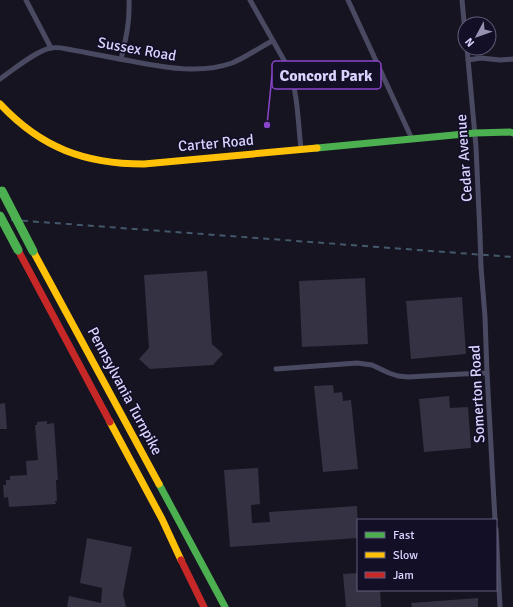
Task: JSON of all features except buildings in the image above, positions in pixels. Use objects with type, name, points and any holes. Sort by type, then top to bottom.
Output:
[{"type":"main road","name":"Carter Road","points":[[0,104],[20,124],[43,140],[90,159],[130,164],[144,164],[475,133],[513,133]]},
{"type":"main road","name":"Pennsylvania Turnpike","points":[[1,189],[225,607]]},
{"type":"main road","name":"Pennsylvania Turnpike","points":[[0,216],[162,519],[204,607]]},
{"type":"street","points":[[26,0],[51,48]]},
{"type":"street","points":[[121,59],[130,16],[129,0]]},
{"type":"street","points":[[250,0],[289,69],[296,104],[301,149]]},
{"type":"street","points":[[348,0],[412,139]]},
{"type":"street","points":[[462,0],[464,16]]},
{"type":"street","name":"Sussex Road","points":[[0,79],[37,53],[51,48],[62,48],[177,69],[190,70],[222,66],[232,63],[272,41]]},
{"type":"street","name":"Cedar Avenue","points":[[468,56],[476,147],[481,267]]},
{"type":"street","points":[[468,60],[481,58],[500,60],[513,59]]},
{"type":"street","name":"Somerton Road","points":[[481,267],[496,519]]},
{"type":"street","points":[[276,369],[357,362],[372,365],[398,376],[408,377],[487,373]]},
{"type":"street","points":[[497,548],[500,607]]},
{"type":"railway","points":[[0,219],[513,257]]},
{"type":"traffic: fast","points":[[317,148],[475,133],[513,133]]},
{"type":"traffic: fast","points":[[2,191],[33,251]]},
{"type":"traffic: fast","points":[[0,216],[18,250]]},
{"type":"traffic: fast","points":[[159,484],[225,607]]},
{"type":"traffic: slow","points":[[0,104],[32,132],[48,142],[83,157],[102,161],[144,164],[317,148]]},
{"type":"traffic: slow","points":[[33,251],[159,484]]},
{"type":"traffic: slow","points":[[110,422],[162,519],[181,560]]},
{"type":"traffic: jam","points":[[18,250],[110,422]]},
{"type":"traffic: jam","points":[[181,560],[204,607]]},
{"type":"place","name":"Concord Park","points":[[267,125]]}]
